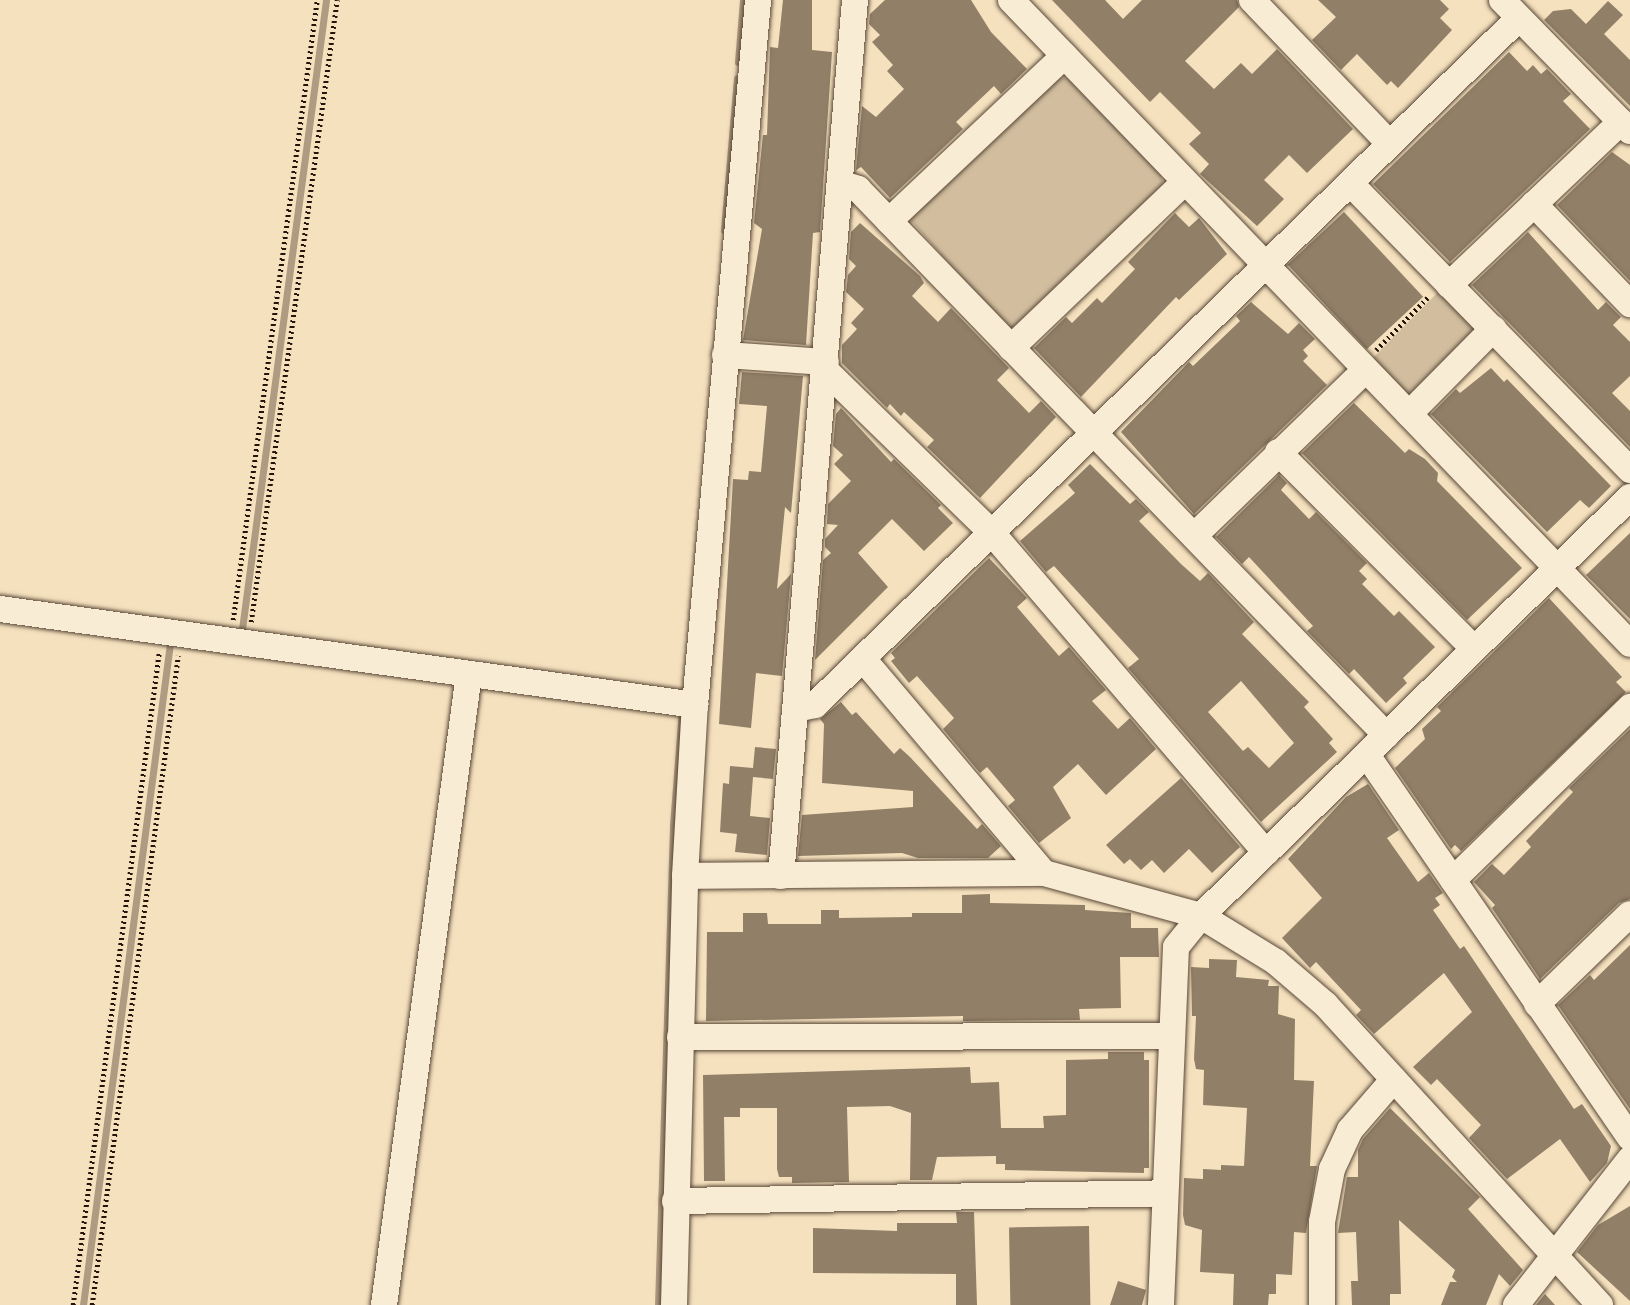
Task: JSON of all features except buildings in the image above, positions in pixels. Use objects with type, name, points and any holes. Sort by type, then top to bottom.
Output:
[{"type":"street","points":[[674,1305],[685,876],[695,705],[758,0]]},
{"type":"street","points":[[781,876],[843,184],[855,0]]},
{"type":"street","points":[[1011,0],[1630,644]]},
{"type":"street","points":[[1252,0],[1390,144]]},
{"type":"street","points":[[796,709],[816,705],[1390,144],[1511,9],[1625,127],[1447,282]]},
{"type":"street","points":[[889,221],[1064,56]]},
{"type":"street","points":[[1011,348],[1185,183]]},
{"type":"street","points":[[1350,183],[1630,470]]},
{"type":"street","points":[[843,184],[858,189],[1386,735]]},
{"type":"street","points":[[1534,204],[1630,304]]},
{"type":"street","points":[[1409,414],[1493,329]]},
{"type":"street","points":[[725,355],[826,366],[992,533],[1266,853]]},
{"type":"street","points":[[1194,536],[1363,367]]},
{"type":"street","points":[[1278,452],[1473,648]]},
{"type":"street","points":[[1161,1305],[1176,947],[1200,916],[1630,496]]},
{"type":"street","points":[[0,610],[695,705]]},
{"type":"street","points":[[863,659],[1044,873]]},
{"type":"street","points":[[384,1305],[469,674]]},
{"type":"street","points":[[1452,880],[1630,707]]},
{"type":"street","points":[[1367,755],[1630,1137]]},
{"type":"street","points":[[685,876],[1044,873],[1200,916],[1276,962],[1325,1004],[1600,1305]]},
{"type":"street","points":[[1537,1004],[1630,914]]},
{"type":"street","points":[[680,1037],[1171,1036]]},
{"type":"street","points":[[1322,1305],[1322,1222],[1332,1169],[1350,1130],[1394,1079]]},
{"type":"street","points":[[1516,1305],[1630,1159]]},
{"type":"street","points":[[675,1201],[1164,1193]]},
{"type":"path","points":[[239,642],[317,0]]},
{"type":"path","points":[[239,642],[337,0]]},
{"type":"path","points":[[1363,367],[1447,282]]},
{"type":"path","points":[[73,1305],[172,633]]},
{"type":"path","points":[[92,1305],[172,633]]},
{"type":"shaded area","points":[[1057,78],[1069,78],[1160,172],[1164,188],[1017,328],[1006,328],[907,216]]},
{"type":"shaded area","points":[[1441,289],[1477,326],[1417,396],[1405,396],[1370,361]]},
{"type":"waterway","points":[[242,629],[326,0]]},
{"type":"waterway","points":[[738,62],[743,0]]},
{"type":"waterway","points":[[724,230],[737,79]]},
{"type":"waterway","points":[[83,1305],[170,643]]},
{"type":"waterway","points":[[658,1305],[673,825],[682,711]]}]
